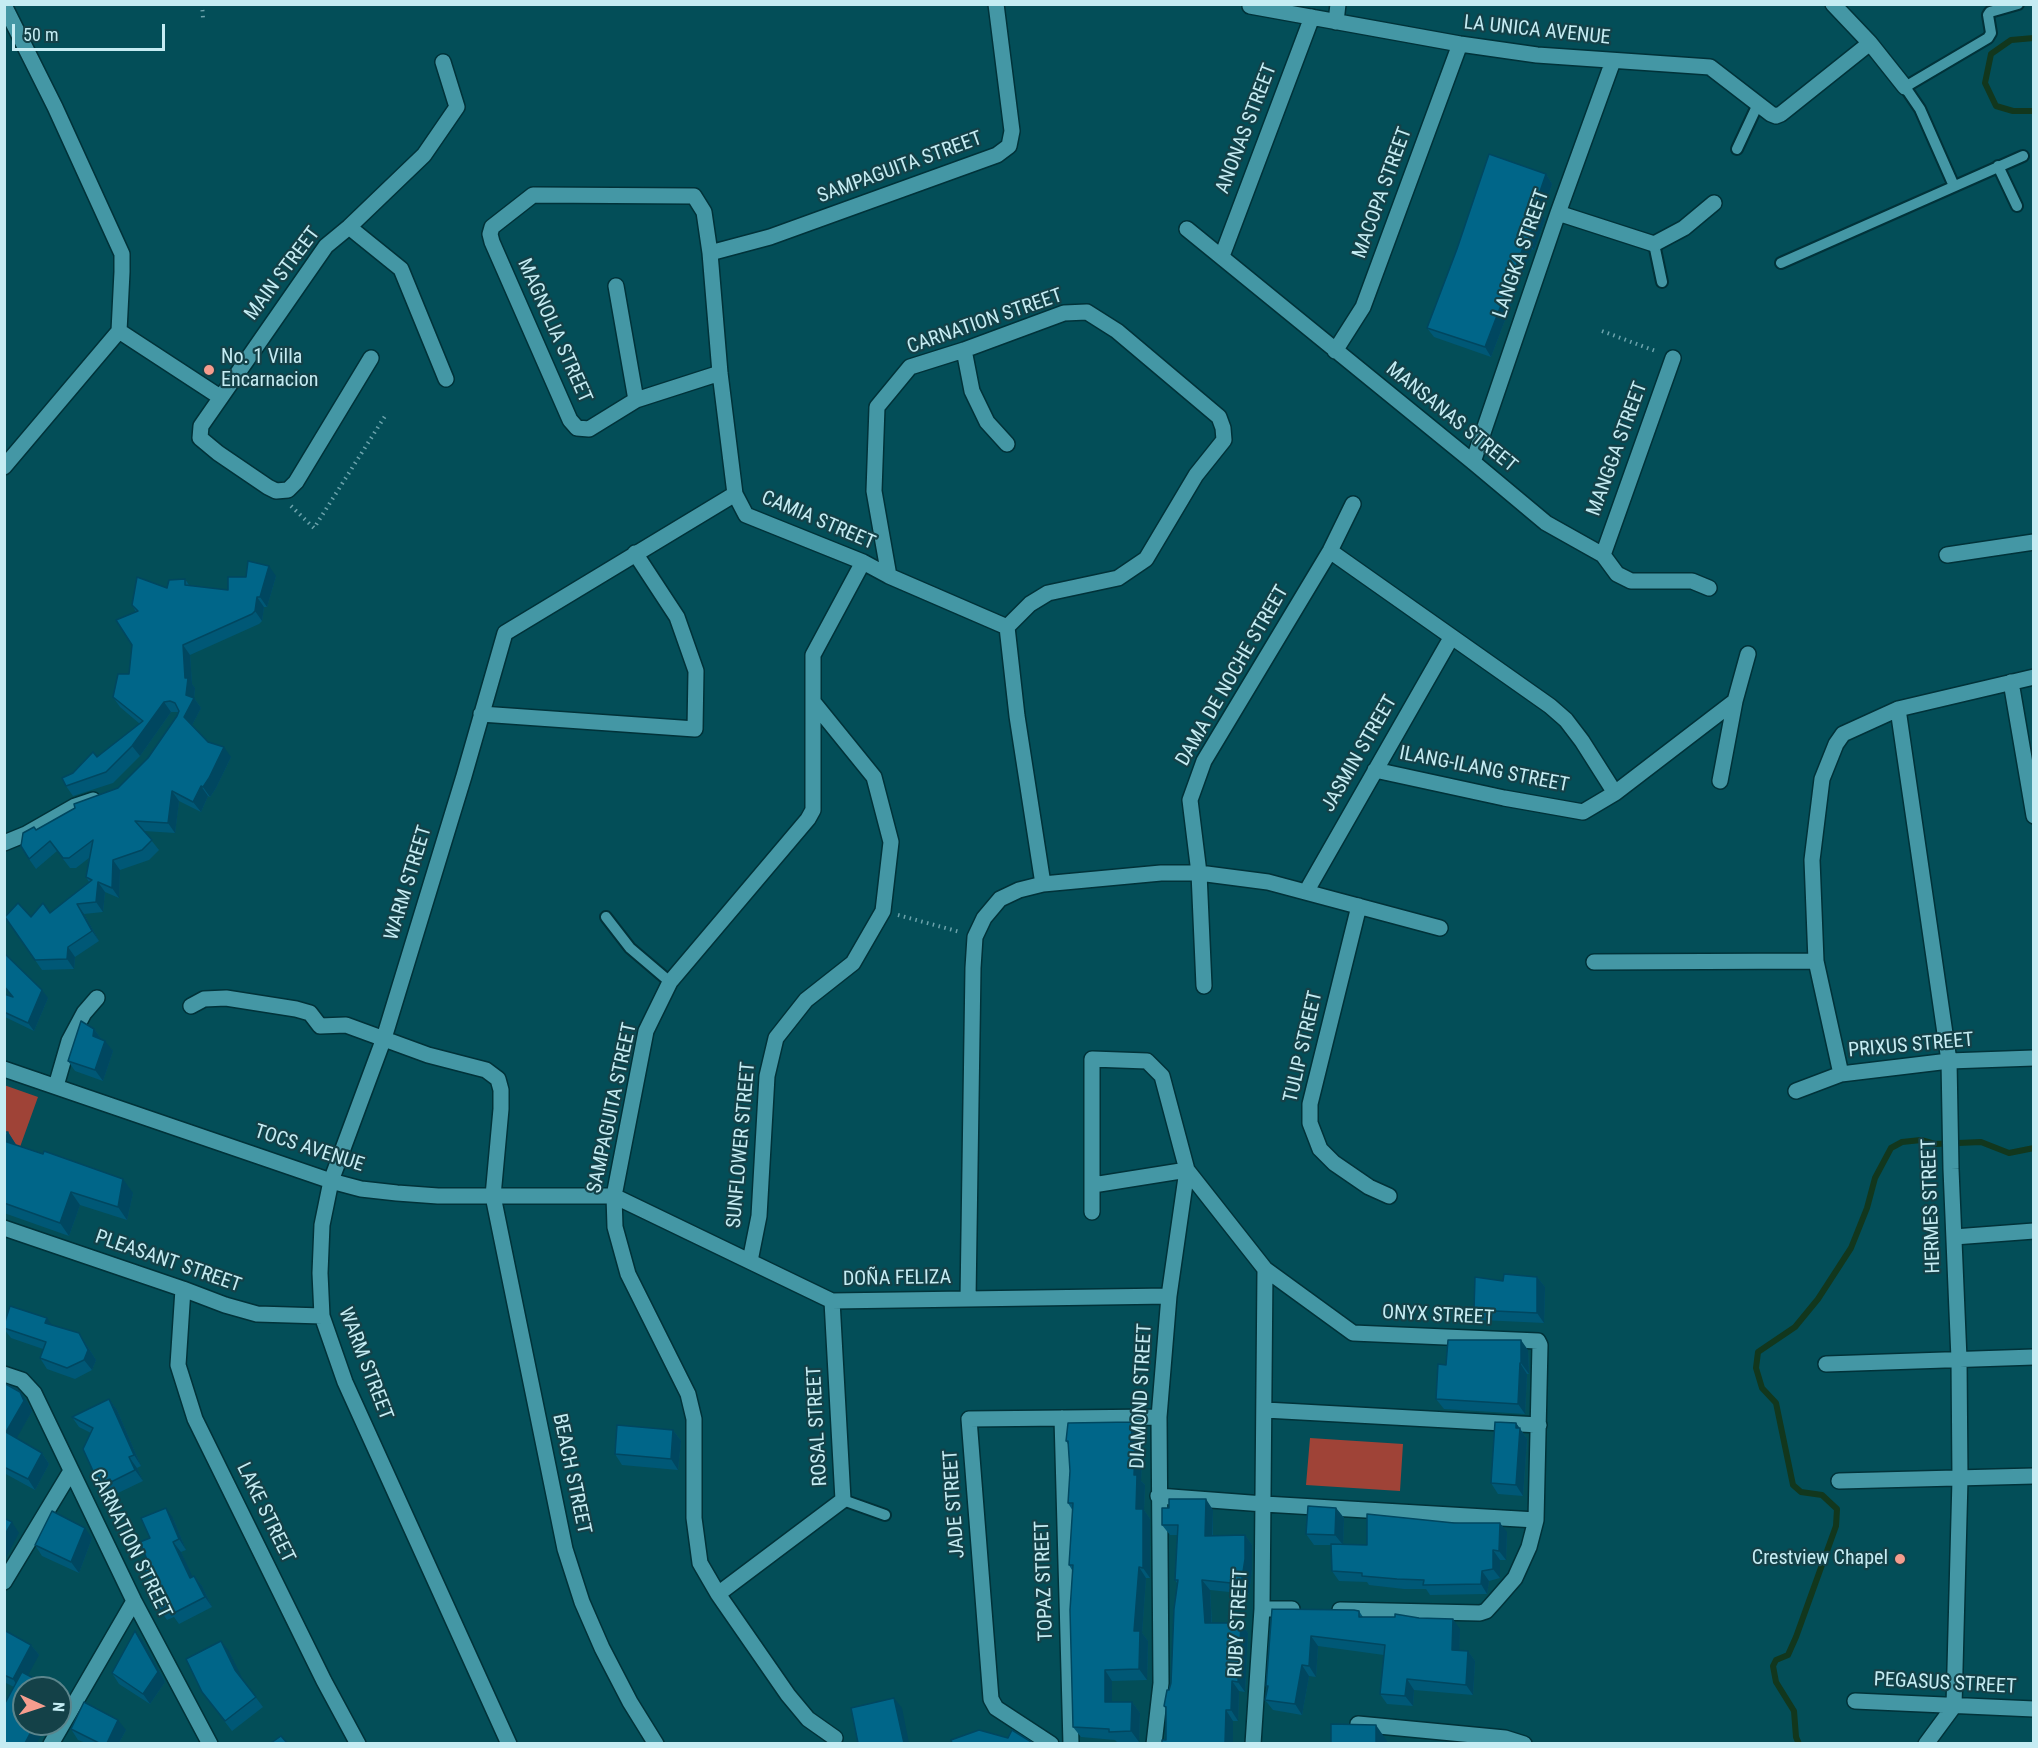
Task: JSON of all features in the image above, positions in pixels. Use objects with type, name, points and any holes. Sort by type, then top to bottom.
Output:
[{"type":"street","name":"SAMPAGUITA STREET","points":[[710,253],[770,237],[997,156],[1009,146],[1012,131],[996,4]]},
{"type":"street","points":[[1336,22],[1338,4]]},
{"type":"street","points":[[1833,4],[1870,43],[1905,87]]},
{"type":"street","points":[[4,5],[55,107],[122,255],[119,331],[4,466]]},
{"type":"street","name":"LA UNICA AVENUE","points":[[1250,6],[1460,44],[1537,55],[1710,67],[1770,114],[1776,116],[1870,43]]},
{"type":"street","name":"ANONAS STREET","points":[[1222,256],[1312,17]]},
{"type":"street","name":"MACOPA STREET","points":[[1335,351],[1363,307],[1460,44]]},
{"type":"street","name":"LANGKA STREET","points":[[1473,462],[1558,213],[1613,61]]},
{"type":"street","name":"MAIN STREET","points":[[276,491],[218,453],[201,438],[201,426],[326,246],[424,155],[457,107],[443,62]]},
{"type":"street","name":"MAGNOLIA STREET","points":[[533,195],[694,196],[704,212],[710,253],[720,373],[636,400],[589,429],[577,428],[570,420],[490,234],[492,227],[533,195]]},
{"type":"street","points":[[1558,213],[1654,244],[1684,228],[1714,203]]},
{"type":"street","points":[[349,226],[401,269],[446,380]]},
{"type":"street","name":"MANSANAS STREET","points":[[1187,229],[1546,523],[1603,555],[1617,574],[1631,580],[1692,581],[1709,588]]},
{"type":"street","points":[[616,286],[636,400]]},
{"type":"street","name":"CARNATION STREET","points":[[889,576],[874,491],[877,407],[910,367],[964,350],[1064,313],[1087,312],[1117,331],[1219,417],[1224,440],[1196,475],[1146,559],[1118,578],[1047,593],[1030,604],[1006,627]]},
{"type":"street","points":[[119,331],[220,397]]},
{"type":"street","points":[[964,350],[972,391],[987,422],[1007,444]]},
{"type":"street","points":[[276,491],[288,490],[296,482],[371,358]]},
{"type":"street","name":"MANGGA STREET","points":[[1603,555],[1673,358]]},
{"type":"street","name":"CAMIA STREET","points":[[720,373],[735,494],[746,515],[863,562],[889,576],[1006,627]]},
{"type":"street","name":"WARM STREET","points":[[508,1743],[345,1382],[322,1316],[320,1273],[322,1225],[331,1181],[384,1038],[505,633],[735,494]]},
{"type":"street","name":"DAMA DE NOCHE STREET","points":[[1204,986],[1199,873],[1190,800],[1204,761],[1330,551],[1353,504]]},
{"type":"street","points":[[1947,555],[2034,542]]},
{"type":"street","points":[[1330,551],[1550,706],[1566,720],[1615,793]]},
{"type":"street","points":[[480,714],[695,729],[696,671],[677,617],[635,553]]},
{"type":"street","name":"SAMPAGUITA STREET","points":[[835,1738],[808,1719],[788,1695],[718,1594],[700,1563],[694,1518],[694,1419],[688,1394],[628,1274],[615,1227],[614,1196],[646,1031],[670,982],[801,828],[813,810],[813,656],[863,562]]},
{"type":"street","points":[[1006,627],[1043,884]]},
{"type":"street","name":"JASMIN STREET","points":[[1306,892],[1451,638]]},
{"type":"street","points":[[1720,781],[1735,700],[1748,654]]},
{"type":"street","points":[[1841,1074],[1816,961],[1812,860],[1822,778],[1836,744],[1843,734],[1898,709],[2034,677]]},
{"type":"street","points":[[2011,682],[2034,816]]},
{"type":"street","name":"ILANG-ILANG STREET","points":[[1375,770],[1504,798],[1583,812],[1615,793],[1735,700]]},
{"type":"street","name":"SUNFLOWER STREET","points":[[750,1261],[759,1216],[767,1076],[776,1038],[806,1000],[853,963],[884,911],[891,842],[874,777],[813,703]]},
{"type":"street","name":"HERMES STREET","points":[[1898,709],[1950,1061],[1951,1168],[1959,1359],[1960,1479],[1954,1706]]},
{"type":"street","points":[[4,843],[26,834],[75,806],[107,795]]},
{"type":"street","points":[[968,1299],[975,937],[984,918],[1000,899],[1019,890],[1043,884],[1161,873],[1199,873],[1268,882],[1440,928]]},
{"type":"street","name":"TULIP STREET","points":[[1359,906],[1310,1104],[1310,1123],[1320,1149],[1334,1163],[1369,1187],[1389,1196]]},
{"type":"street","points":[[1594,962],[1816,961]]},
{"type":"street","points":[[56,1086],[69,1041],[84,1013],[97,998]]},
{"type":"street","points":[[191,1006],[204,999],[226,998],[266,1004],[310,1013],[320,1026],[346,1025],[384,1038]]},
{"type":"street","name":"BEACH STREET","points":[[384,1038],[428,1055],[486,1070],[498,1079],[501,1090],[501,1109],[493,1196],[565,1549],[582,1602],[602,1648],[630,1702],[656,1743]]},
{"type":"street","name":"PRIXUS STREET","points":[[1796,1091],[1841,1074],[1950,1061],[2034,1058]]},
{"type":"street","name":"DIAMOND STREET","points":[[1093,1185],[1092,1059],[1147,1061],[1162,1076],[1187,1170],[1169,1296],[1159,1417],[1161,1683],[1154,1743]]},
{"type":"street","name":"TOCS AVENUE","points":[[4,1069],[331,1181],[361,1189],[397,1193],[493,1196],[614,1196]]},
{"type":"street","points":[[1092,1212],[1093,1185],[1187,1170]]},
{"type":"street","name":"ONYX STREET","points":[[1187,1170],[1265,1269],[1353,1333],[1538,1341],[1541,1347],[1536,1520],[1529,1547],[1515,1578],[1491,1606],[1480,1613],[1262,1609]]},
{"type":"street","name":"DOÑA FELIZA","points":[[614,1196],[832,1301],[1169,1296]]},
{"type":"street","name":"PLEASANT STREET","points":[[4,1228],[257,1314],[322,1316]]},
{"type":"street","points":[[1954,1237],[2034,1231]]},
{"type":"street","name":"RUBY STREET","points":[[1253,1743],[1262,1609],[1265,1269]]},
{"type":"street","name":"LAKE STREET","points":[[183,1288],[178,1365],[195,1419],[324,1681],[358,1743]]},
{"type":"street","name":"ROSAL STREET","points":[[718,1594],[843,1500],[832,1301]]},
{"type":"street","points":[[1826,1364],[2034,1357]]},
{"type":"street","name":"CARNATION STREET","points":[[4,1374],[22,1380],[34,1393],[134,1601],[210,1743]]},
{"type":"street","points":[[1265,1410],[1539,1425]]},
{"type":"street","name":"JADE STREET","points":[[1051,1743],[996,1708],[991,1699],[969,1419],[1159,1417]]},
{"type":"street","name":"TOPAZ STREET","points":[[1062,1418],[1071,1743]]},
{"type":"street","points":[[4,1582],[71,1471]]},
{"type":"street","points":[[1839,1481],[2034,1476]]},
{"type":"street","points":[[1158,1496],[1536,1520]]},
{"type":"street","points":[[51,1743],[134,1601]]},
{"type":"street","name":"PEGASUS STREET","points":[[1856,1701],[2034,1709]]},
{"type":"street","points":[[1926,1743],[1954,1706]]},
{"type":"street","points":[[1358,1724],[1469,1739],[1504,1738],[1524,1743]]},
{"type":"lane","points":[[1954,186],[1920,109],[1905,87],[1988,38],[1991,33],[1988,15],[1990,12],[2018,4]]},
{"type":"lane","points":[[1737,150],[1758,104]]},
{"type":"lane","points":[[1781,263],[2023,156]]},
{"type":"lane","points":[[1998,166],[2017,206]]},
{"type":"lane","points":[[1654,244],[1662,282]]},
{"type":"lane","points":[[606,917],[630,948],[670,982]]},
{"type":"lane","points":[[843,1500],[885,1515]]},
{"type":"path","points":[[201,4],[203,18]]},
{"type":"path","points":[[1602,331],[1673,358]]},
{"type":"path","points":[[276,491],[314,528],[387,413]]},
{"type":"path","points":[[884,911],[975,937]]},
{"type":"shaded area","points":[[4,1085],[38,1097],[20,1147],[5,1141]]},
{"type":"shaded area","points":[[1310,1438],[1403,1444],[1400,1491],[1306,1485]]},
{"type":"building","points":[[1489,154],[1546,174],[1534,209],[1538,210],[1528,241],[1526,240],[1485,347],[1427,328]]},
{"type":"building","points":[[248,561],[269,566],[260,597],[257,597],[255,611],[183,645],[185,678],[188,678],[186,695],[194,698],[184,717],[208,742],[224,747],[209,778],[203,787],[201,786],[193,802],[172,791],[168,823],[135,821],[152,840],[142,850],[113,860],[112,888],[98,882],[96,902],[77,904],[92,931],[68,947],[67,959],[35,960],[5,917],[18,903],[31,917],[43,903],[50,913],[92,880],[86,877],[93,840],[69,858],[63,858],[50,841],[29,859],[21,846],[23,833],[34,827],[36,830],[75,808],[74,804],[118,788],[148,758],[179,711],[175,703],[164,702],[132,746],[106,772],[66,786],[62,778],[73,773],[93,752],[97,757],[143,721],[113,697],[118,674],[129,674],[132,645],[116,620],[138,611],[132,605],[137,577],[167,588],[169,580],[185,579],[185,585],[228,590],[228,577],[246,577]]},
{"type":"building","points":[[4,953],[42,990],[28,1023],[4,1012],[4,994],[13,997],[4,986]]},
{"type":"building","points":[[81,1021],[94,1029],[93,1036],[105,1041],[95,1070],[68,1061]]},
{"type":"building","points":[[4,1141],[43,1154],[44,1151],[123,1179],[118,1207],[71,1192],[60,1223],[4,1203]]},
{"type":"building","points":[[1504,1274],[1537,1277],[1537,1313],[1474,1310],[1475,1277],[1503,1281]]},
{"type":"building","points":[[10,1306],[47,1318],[45,1323],[79,1333],[88,1350],[84,1360],[67,1368],[40,1358],[46,1342],[4,1328]]},
{"type":"building","points":[[1448,1340],[1521,1340],[1518,1404],[1436,1399],[1438,1364],[1446,1365]]},
{"type":"building","points":[[4,1383],[20,1392],[24,1401],[6,1432],[42,1453],[28,1479],[4,1467]]},
{"type":"building","points":[[109,1399],[134,1455],[129,1457],[135,1470],[111,1482],[110,1479],[99,1484],[83,1449],[93,1428],[72,1417]]},
{"type":"building","points":[[1133,1422],[1130,1448],[1135,1448],[1136,1509],[1143,1509],[1143,1568],[1139,1567],[1134,1631],[1140,1631],[1139,1669],[1105,1670],[1105,1702],[1132,1702],[1131,1731],[1109,1732],[1109,1729],[1073,1727],[1070,1610],[1073,1565],[1069,1565],[1073,1503],[1068,1503],[1070,1471],[1068,1441],[1066,1441],[1068,1423]]},
{"type":"building","points":[[1495,1422],[1516,1423],[1516,1428],[1520,1428],[1516,1485],[1491,1483]]},
{"type":"building","points":[[617,1425],[673,1430],[671,1459],[615,1454]]},
{"type":"building","points":[[1169,1499],[1206,1499],[1205,1536],[1245,1535],[1245,1559],[1241,1584],[1202,1580],[1205,1623],[1241,1623],[1238,1682],[1232,1681],[1231,1710],[1226,1710],[1225,1743],[1162,1743],[1162,1740],[1166,1740],[1166,1707],[1164,1706],[1171,1683],[1174,1609],[1178,1580],[1175,1580],[1178,1525],[1162,1525],[1162,1508],[1169,1508]]},
{"type":"building","points":[[1308,1506],[1336,1508],[1335,1535],[1306,1534]]},
{"type":"building","points":[[166,1508],[179,1539],[173,1542],[190,1578],[194,1576],[205,1597],[172,1614],[168,1606],[160,1610],[149,1589],[153,1587],[143,1565],[148,1562],[140,1542],[150,1538],[141,1518]]},
{"type":"building","points":[[52,1511],[85,1528],[71,1562],[35,1545]]},
{"type":"building","points":[[1367,1514],[1454,1523],[1500,1523],[1499,1551],[1493,1550],[1493,1569],[1482,1571],[1481,1584],[1423,1585],[1424,1580],[1362,1576],[1362,1573],[1332,1571],[1331,1544],[1367,1545]]},
{"type":"building","points":[[4,1518],[12,1522],[4,1536]]},
{"type":"building","points":[[1272,1609],[1354,1610],[1359,1611],[1359,1617],[1395,1617],[1395,1614],[1419,1618],[1453,1619],[1452,1650],[1468,1651],[1466,1685],[1407,1679],[1405,1696],[1380,1694],[1385,1645],[1311,1636],[1309,1666],[1302,1665],[1295,1704],[1265,1700],[1268,1686],[1266,1686]]},
{"type":"building","points":[[4,1630],[31,1645],[15,1676],[12,1676],[12,1679],[4,1675]]},
{"type":"building","points":[[135,1631],[158,1672],[143,1694],[112,1673]]},
{"type":"building","points":[[221,1641],[235,1670],[256,1697],[225,1721],[202,1692],[186,1659]]},
{"type":"building","points":[[12,1690],[12,1736],[29,1736],[25,1743],[4,1743],[4,1705]]},
{"type":"building","points":[[894,1698],[904,1743],[858,1743],[851,1708]]},
{"type":"building","points":[[84,1702],[118,1720],[107,1743],[99,1743],[72,1730]]},
{"type":"building","points":[[1331,1724],[1376,1725],[1376,1743],[1331,1743]]},
{"type":"building","points":[[979,1730],[1008,1738],[1012,1730],[1033,1743],[952,1743],[951,1740]]},
{"type":"building","points":[[281,1736],[287,1743],[271,1743]]},
{"type":"waterway","points":[[2034,38],[2011,40],[1991,54],[1985,83],[1996,106],[2013,111],[2034,111]]},
{"type":"waterway","points":[[1799,1744],[1796,1737],[1794,1711],[1776,1682],[1773,1666],[1776,1660],[1788,1655],[1796,1637],[1836,1526],[1837,1509],[1822,1495],[1801,1492],[1793,1485],[1776,1403],[1762,1388],[1756,1368],[1758,1352],[1795,1327],[1818,1299],[1851,1248],[1867,1208],[1875,1178],[1891,1148],[1902,1142],[1921,1140],[1935,1144],[1981,1142],[2009,1153],[2034,1148]]},
{"type":"place","name":"No. 1 Villa Encarnacion","points":[[209,370]]},
{"type":"place","name":"Crestview Chapel","points":[[1900,1559]]}]
